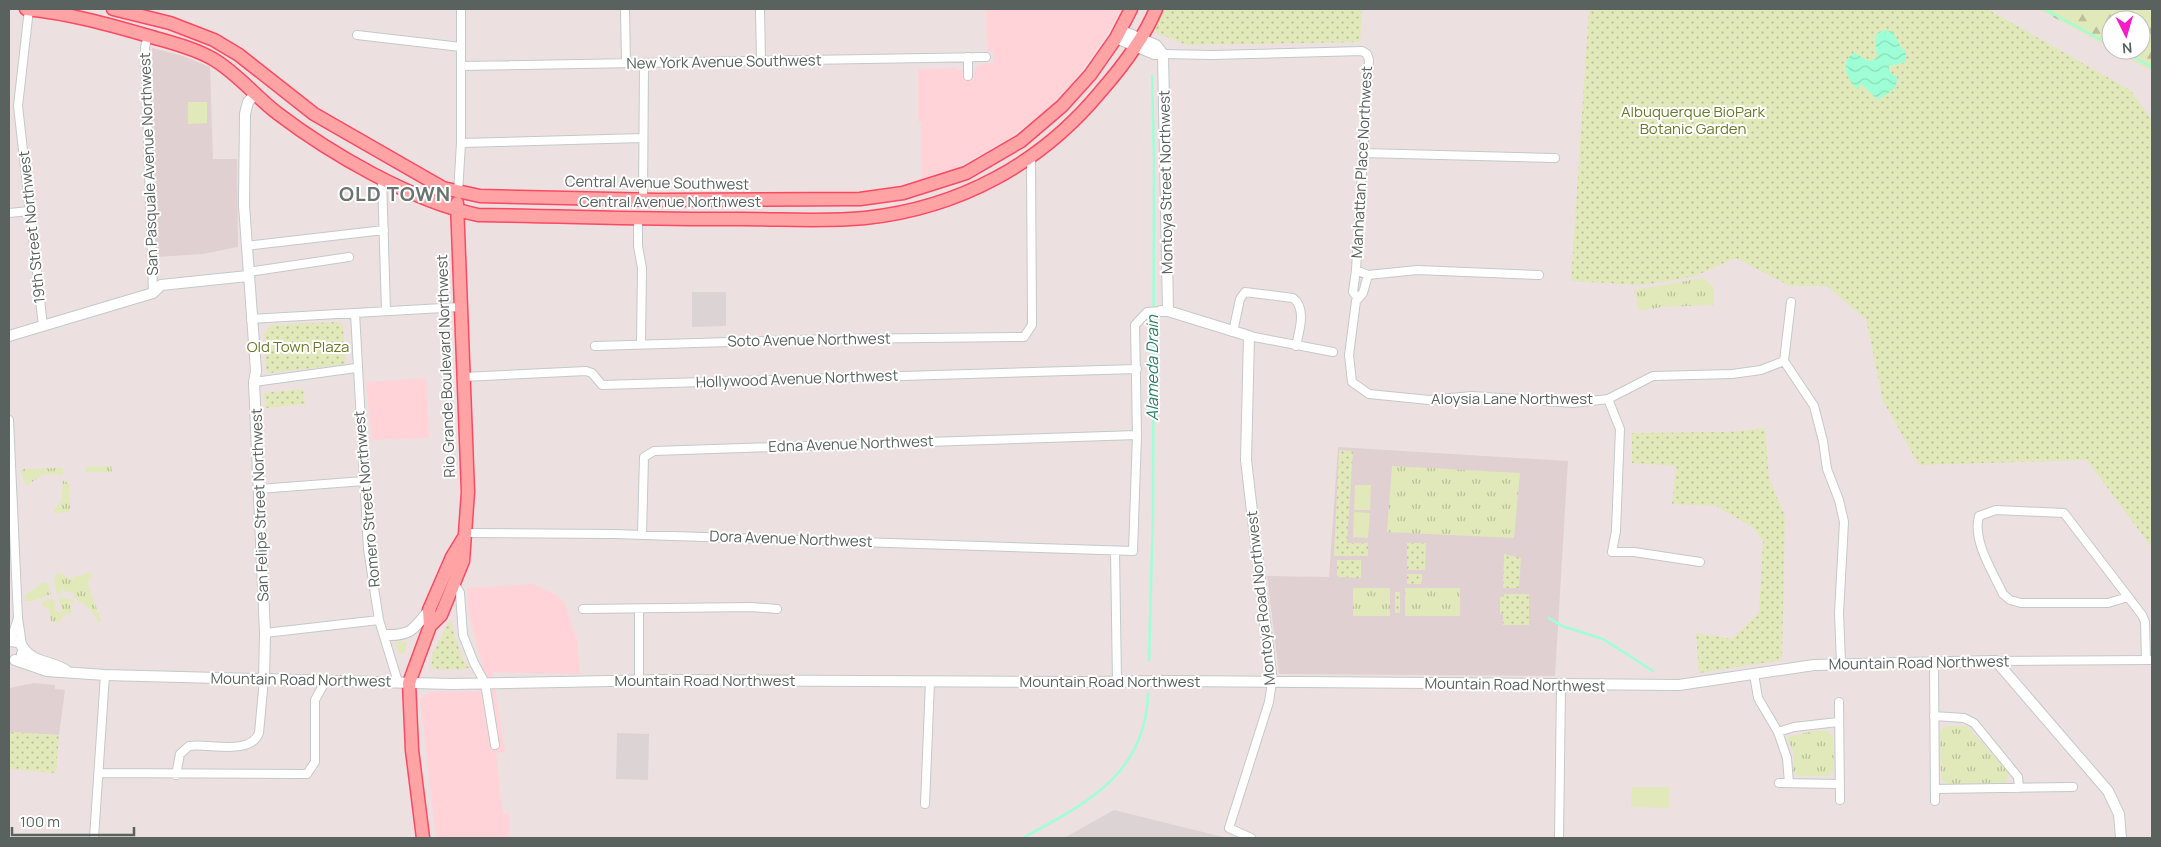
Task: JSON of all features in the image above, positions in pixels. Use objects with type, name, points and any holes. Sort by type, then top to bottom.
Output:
[{"type":"main road","name":"Central Avenue Northwest","points":[[28,9],[75,18],[148,36],[183,46],[212,59],[278,114],[330,148],[382,178],[433,203],[478,215],[638,220],[863,218],[930,206],[966,193],[1031,159],[1079,118],[1138,43],[1156,9]]},
{"type":"main road","name":"Central Avenue Southwest","points":[[113,9],[151,14],[204,35],[225,46],[314,114],[427,181],[458,193],[480,196],[643,200],[860,199],[903,193],[935,184],[984,164],[1038,128],[1078,90],[1118,34],[1132,9]]},
{"type":"main road","points":[[148,36],[151,14]]},
{"type":"main road","name":"Rio Grande Boulevard Northwest","points":[[423,838],[403,682],[430,626],[441,614],[455,584],[463,561],[466,535],[468,492],[456,210],[458,193]]},
{"type":"main road","name":"Rio Grande Boulevard Northwest","points":[[430,626],[429,610],[452,557],[466,535]]},
{"type":"street","name":"19th Street Northwest","points":[[28,9],[18,106],[43,326]]},
{"type":"street","points":[[458,193],[461,143],[461,9]]},
{"type":"street","points":[[625,9],[626,63]]},
{"type":"street","points":[[760,9],[761,61]]},
{"type":"street","points":[[357,34],[461,47]]},
{"type":"street","points":[[1118,34],[1138,43],[1156,45],[1163,54]]},
{"type":"street","name":"San Pasquale Avenue Northwest","points":[[148,36],[145,47],[153,293]]},
{"type":"street","name":"Manhattan Place Northwest","points":[[1163,54],[1362,52],[1367,54],[1356,270]]},
{"type":"street","name":"Montoya Street Northwest","points":[[1163,54],[1164,311]]},
{"type":"street","points":[[968,57],[968,76]]},
{"type":"street","name":"New York Avenue Southwest","points":[[461,66],[986,57]]},
{"type":"street","points":[[643,200],[644,63]]},
{"type":"street","name":"San Felipe Street Northwest","points":[[176,774],[180,754],[189,746],[245,746],[256,740],[259,733],[264,679],[265,634],[254,382],[256,371],[246,246],[245,114],[248,102],[255,94]]},
{"type":"street","points":[[9,107],[18,106]]},
{"type":"street","points":[[461,143],[643,138]]},
{"type":"street","points":[[1363,153],[1555,158]]},
{"type":"street","name":"Soto Avenue Northwest","points":[[595,346],[834,339],[1024,337],[1032,325],[1031,159]]},
{"type":"street","points":[[382,178],[386,312]]},
{"type":"street","points":[[9,213],[30,211]]},
{"type":"street","points":[[638,220],[638,246],[642,268],[641,344]]},
{"type":"street","points":[[246,246],[384,230]]},
{"type":"street","points":[[9,336],[153,293],[161,285],[248,274],[349,257]]},
{"type":"street","points":[[1356,270],[1368,275],[1417,270],[1539,275]]},
{"type":"street","name":"Aloysia Lane Northwest","points":[[1356,270],[1352,292],[1357,297]]},
{"type":"street","name":"Aloysia Lane Northwest","points":[[1368,275],[1363,293],[1357,297],[1350,355],[1352,382],[1369,394],[1429,400],[1472,396],[1573,403],[1608,399],[1653,376],[1732,374],[1761,370],[1784,361]]},
{"type":"street","points":[[1233,332],[1240,299],[1245,292],[1293,298],[1298,302],[1300,308],[1296,346]]},
{"type":"street","points":[[1791,302],[1784,361],[1814,406],[1823,441],[1827,468],[1839,500],[1844,522],[1839,613],[1841,663]]},
{"type":"street","points":[[251,319],[460,307]]},
{"type":"street","points":[[1117,682],[1115,551],[1133,551],[1137,435],[1135,325],[1147,312],[1164,311],[1249,336],[1334,352]]},
{"type":"street","name":"Romero Street Northwest","points":[[355,313],[356,368],[368,549],[379,620],[403,682]]},
{"type":"street","name":"Montoya Road Northwest","points":[[1249,336],[1246,460],[1272,682],[1269,702],[1229,828],[1251,838]]},
{"type":"street","points":[[254,382],[356,368]]},
{"type":"street","name":"Hollywood Avenue Northwest","points":[[464,377],[586,371],[592,373],[602,385],[1137,369]]},
{"type":"street","points":[[1608,399],[1620,428],[1616,531],[1612,552],[1634,552],[1700,562]]},
{"type":"street","points":[[9,420],[18,618],[23,647]]},
{"type":"street","name":"Edna Avenue Northwest","points":[[642,535],[644,457],[654,450],[1137,435]]},
{"type":"street","points":[[260,489],[364,482]]},
{"type":"street","points":[[2128,597],[2108,603],[2021,603],[2010,600],[2004,594],[1978,537],[1976,526],[1979,516],[1996,510],[2064,513],[2142,615],[2145,622],[2149,660]]},
{"type":"street","name":"Dora Avenue Northwest","points":[[466,535],[642,535],[1115,551]]},
{"type":"street","points":[[455,584],[460,593],[463,635],[474,663],[485,683],[495,745]]},
{"type":"street","points":[[583,609],[639,610],[751,607],[777,609]]},
{"type":"street","points":[[385,635],[402,636],[413,630],[429,610]]},
{"type":"street","points":[[639,610],[639,680]]},
{"type":"street","points":[[10,640],[18,618]]},
{"type":"street","points":[[265,634],[379,620]]},
{"type":"street","name":"Mountain Road Northwest","points":[[10,640],[15,640],[32,657],[61,666],[67,671]]},
{"type":"street","name":"Mountain Road Northwest","points":[[12,659],[22,656],[23,647]]},
{"type":"street","name":"Mountain Road Northwest","points":[[12,659],[47,670],[105,675],[403,682],[485,683],[639,680],[1117,682],[1164,680],[1561,686],[1679,685],[1841,663],[2149,660]]},
{"type":"street","points":[[1996,661],[2108,791],[2119,814],[2121,838]]},
{"type":"street","points":[[1934,662],[1935,801]]},
{"type":"street","points":[[1754,674],[1758,698],[1778,732],[1787,758],[1789,783]]},
{"type":"street","points":[[94,838],[105,675]]},
{"type":"street","points":[[99,773],[307,774],[315,762],[315,700],[326,680]]},
{"type":"street","points":[[926,804],[930,682]]},
{"type":"street","points":[[1559,838],[1561,686]]},
{"type":"street","points":[[1839,702],[1840,800]]},
{"type":"street","points":[[1934,716],[1964,718],[1974,723],[2018,777],[2019,788]]},
{"type":"street","points":[[1778,732],[1794,727],[1838,722]]},
{"type":"street","points":[[1779,783],[1840,784]]},
{"type":"street","points":[[1935,789],[2073,787]]},
{"type":"shaded area","points":[[986,9],[1122,9],[1099,47],[1072,83],[1046,110],[1007,140],[957,167],[957,170],[921,182],[921,122],[918,122],[918,69],[957,68],[958,70],[974,70],[981,64],[993,63],[993,51],[987,51]]},
{"type":"shaded area","points":[[152,48],[183,56],[210,67],[213,159],[237,159],[238,247],[203,254],[157,257]]},
{"type":"shaded area","points":[[692,292],[726,292],[726,326],[692,327]]},
{"type":"shaded area","points":[[426,378],[429,438],[372,440],[366,382]]},
{"type":"shaded area","points":[[1338,447],[1568,461],[1555,676],[1279,674],[1267,576],[1329,577]]},
{"type":"shaded area","points":[[533,584],[557,595],[565,604],[577,640],[580,674],[492,672],[505,752],[496,753],[503,814],[509,813],[509,838],[436,838],[420,699],[430,692],[479,691],[482,665],[469,615],[467,588]]},
{"type":"shaded area","points":[[34,683],[55,685],[55,689],[65,690],[59,735],[9,732],[9,688]]},
{"type":"shaded area","points":[[617,733],[649,734],[648,780],[616,779]]},
{"type":"shaded area","points":[[1114,810],[1227,838],[1064,838]]},
{"type":"green space","points":[[1163,9],[1362,9],[1360,42],[1187,45],[1152,31]]},
{"type":"green space","name":"Albuquerque BioPark Botanic Garden","points":[[1589,9],[1987,9],[2130,90],[2152,120],[2152,548],[2087,460],[1919,465],[1883,401],[1866,319],[1827,286],[1790,286],[1736,258],[1695,276],[1643,285],[1571,281]]},
{"type":"green space","points":[[2038,9],[2152,9],[2152,71],[2132,60],[2151,60],[2151,10],[2101,10],[2101,43]]},
{"type":"green space","points":[[188,102],[207,102],[207,123],[188,124]]},
{"type":"green space","points":[[1703,278],[1714,288],[1714,305],[1662,307],[1639,311],[1634,290]]},
{"type":"green space","name":"Old Town Plaza","points":[[337,322],[343,325],[346,364],[269,373],[266,369],[264,334],[271,325]]},
{"type":"green space","points":[[303,389],[305,404],[265,408],[264,393]]},
{"type":"green space","points":[[1765,428],[1769,478],[1785,516],[1782,660],[1699,673],[1696,633],[1732,639],[1759,613],[1763,541],[1754,528],[1716,506],[1672,504],[1676,466],[1632,463],[1632,433],[1729,432]]},
{"type":"green space","points":[[1339,450],[1353,451],[1347,543],[1368,543],[1368,556],[1334,556]]},
{"type":"green space","points":[[111,466],[112,472],[86,472],[86,467]]},
{"type":"green space","points":[[1392,466],[1520,473],[1514,538],[1387,532]]},
{"type":"green space","points":[[63,468],[63,475],[44,474],[26,486],[21,472],[23,469]]},
{"type":"green space","points":[[63,480],[69,484],[70,512],[54,513],[54,510],[61,501]]},
{"type":"green space","points":[[1355,485],[1371,485],[1370,510],[1354,510]]},
{"type":"green space","points":[[1354,512],[1370,513],[1368,538],[1353,537]]},
{"type":"green space","points":[[1407,543],[1426,543],[1425,570],[1407,570]]},
{"type":"green space","points":[[1504,554],[1521,558],[1519,588],[1503,588]]},
{"type":"green space","points":[[1337,560],[1361,560],[1361,578],[1337,577]]},
{"type":"green space","points":[[57,572],[74,580],[74,577],[91,572],[92,579],[87,581],[101,621],[98,622],[90,609],[74,597],[74,593],[62,590],[60,595],[57,594],[54,582]]},
{"type":"green space","points":[[1407,574],[1422,574],[1422,584],[1407,584]]},
{"type":"green space","points":[[44,582],[48,583],[51,594],[32,601],[25,601],[25,595]]},
{"type":"green space","points":[[1353,588],[1390,588],[1390,616],[1353,616]]},
{"type":"green space","points":[[1405,588],[1460,588],[1460,616],[1405,616]]},
{"type":"green space","points":[[1395,592],[1400,592],[1400,613],[1395,613]]},
{"type":"green space","points":[[1504,594],[1529,594],[1529,625],[1503,625],[1503,614],[1500,614],[1500,597],[1504,597]]},
{"type":"green space","points":[[58,597],[74,600],[70,605],[72,612],[63,616],[59,623],[51,621],[49,610],[42,605],[42,601],[52,599],[56,602],[55,611],[61,612],[62,608]]},
{"type":"green space","points":[[450,620],[462,658],[469,668],[446,670],[431,668],[432,655]]},
{"type":"green space","points":[[395,641],[407,642],[404,653],[399,654]]},
{"type":"green space","points":[[1946,726],[1967,726],[2009,773],[2006,783],[1948,784],[1941,779],[1940,731]]},
{"type":"green space","points":[[1815,731],[1828,731],[1833,738],[1834,770],[1828,776],[1799,776],[1793,772],[1793,751],[1787,737]]},
{"type":"green space","points":[[9,732],[59,735],[56,773],[9,769]]},
{"type":"green space","points":[[1632,787],[1669,787],[1669,808],[1631,807]]},
{"type":"water","points":[[1885,30],[1893,32],[1902,49],[1906,51],[1906,62],[1889,66],[1889,71],[1898,79],[1894,89],[1878,100],[1861,84],[1857,89],[1848,76],[1846,66],[1849,57],[1854,53],[1869,61],[1877,58],[1875,37],[1879,32]]},
{"type":"waterway","points":[[2044,9],[2101,40]]},
{"type":"waterway","points":[[2139,60],[2152,67]]},
{"type":"waterway","name":"Alameda Drain","points":[[1149,660],[1153,512],[1154,157],[1152,76]]},
{"type":"waterway","points":[[1549,618],[1562,626],[1603,639],[1653,671]]},
{"type":"waterway","name":"Alameda Drain","points":[[1023,838],[1090,798],[1124,766],[1136,746],[1144,722],[1148,694]]},
{"type":"district","name":"OLD TOWN","points":[[395,194]]}]
